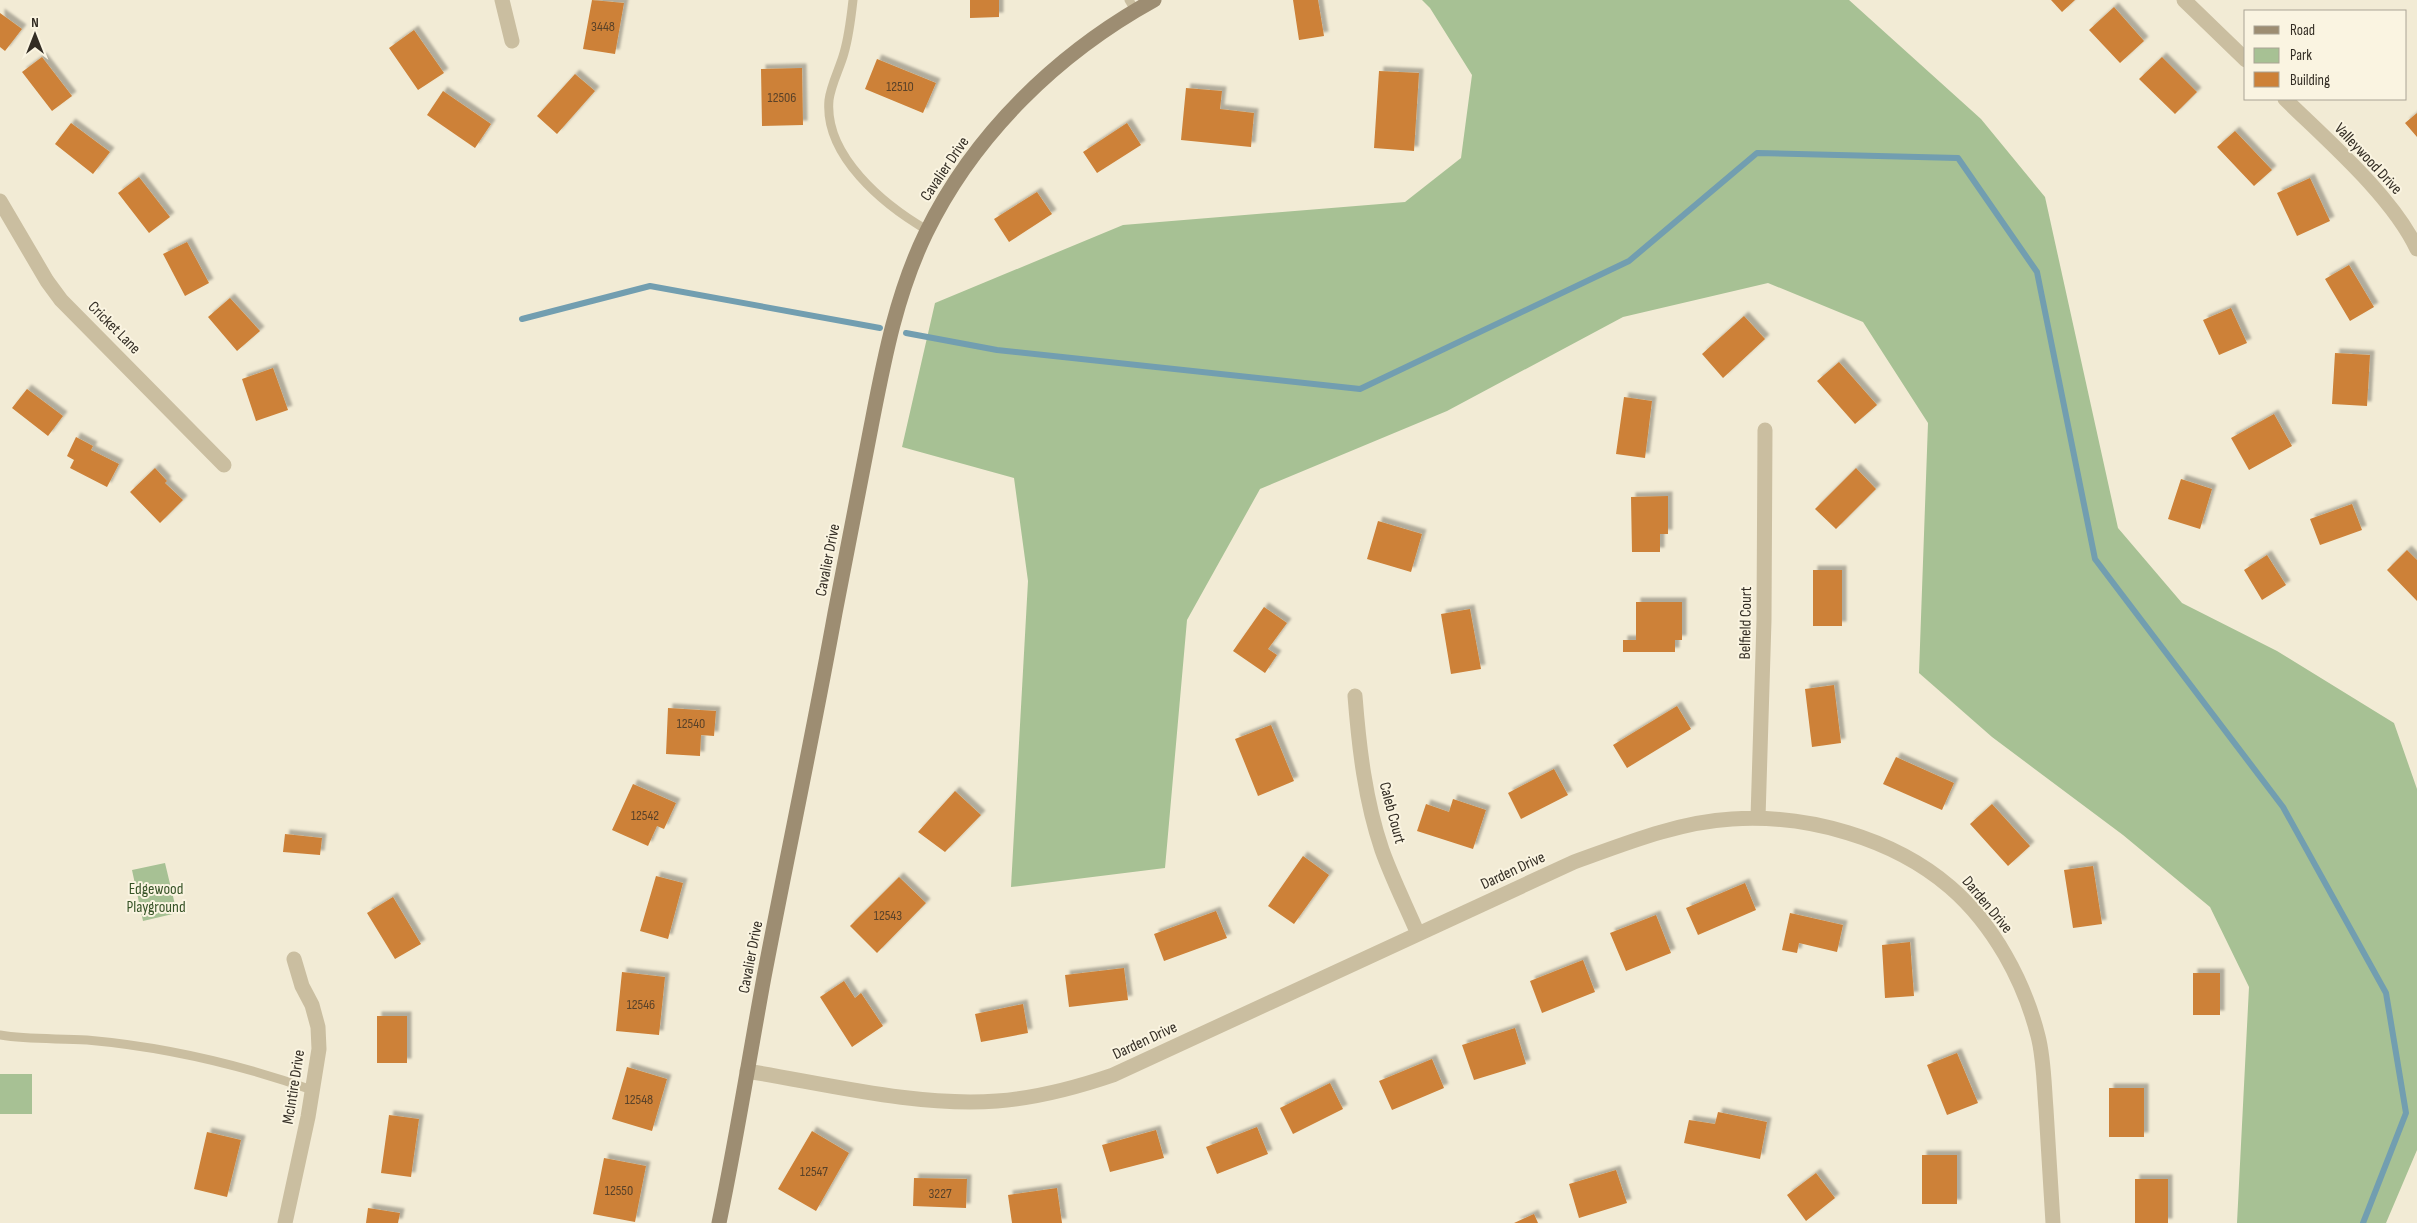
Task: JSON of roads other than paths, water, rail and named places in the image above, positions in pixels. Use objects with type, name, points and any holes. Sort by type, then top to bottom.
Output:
[{"type":"street","points":[[502,0],[512,41]]},
{"type":"street","name":"Cavalier Drive","points":[[719,1223],[888,341],[900,296],[927,230],[948,192],[975,153],[1007,115],[1045,78],[1132,5],[1154,0]]},
{"type":"street","points":[[2184,0],[2244,58]]},
{"type":"street","name":"Valleywood Drive","points":[[2286,100],[2336,149],[2393,210],[2417,249]]},
{"type":"street","name":"Cricket Lane","points":[[0,201],[47,281],[61,300],[224,465]]},
{"type":"street","name":"Belfield Court","points":[[1758,818],[1764,620],[1765,430]]},
{"type":"street","name":"Caleb Court","points":[[1355,696],[1358,737],[1366,789],[1382,850],[1418,934]]},
{"type":"street","name":"Darden Drive","points":[[747,1072],[912,1098],[954,1102],[1030,1097],[1072,1088],[1113,1075],[1574,862],[1630,842],[1703,822],[1758,818],[1794,821],[1839,830],[1883,846],[1918,864],[1950,887],[1971,909],[1995,940],[2027,1001],[2039,1038],[2053,1223]]},
{"type":"street","name":"McIntire Drive","points":[[285,1223],[319,1048],[318,1027],[312,1005],[302,986],[294,960]]},
{"type":"lane","points":[[853,0],[844,52],[829,97],[828,113],[832,130],[855,171],[876,194],[900,214],[927,230]]},
{"type":"lane","points":[[0,1035],[86,1040],[145,1046],[221,1060],[312,1090]]},
{"type":"waterway","points":[[906,333],[997,350],[1360,389],[1629,261],[1757,153],[1958,158],[2037,272],[2095,559],[2283,807],[2386,993],[2406,1113],[2363,1223]]},
{"type":"waterway","points":[[522,319],[650,286],[880,328]]},
{"type":"park label","name":"Edgewood Playground","points":[[156,898]]}]
